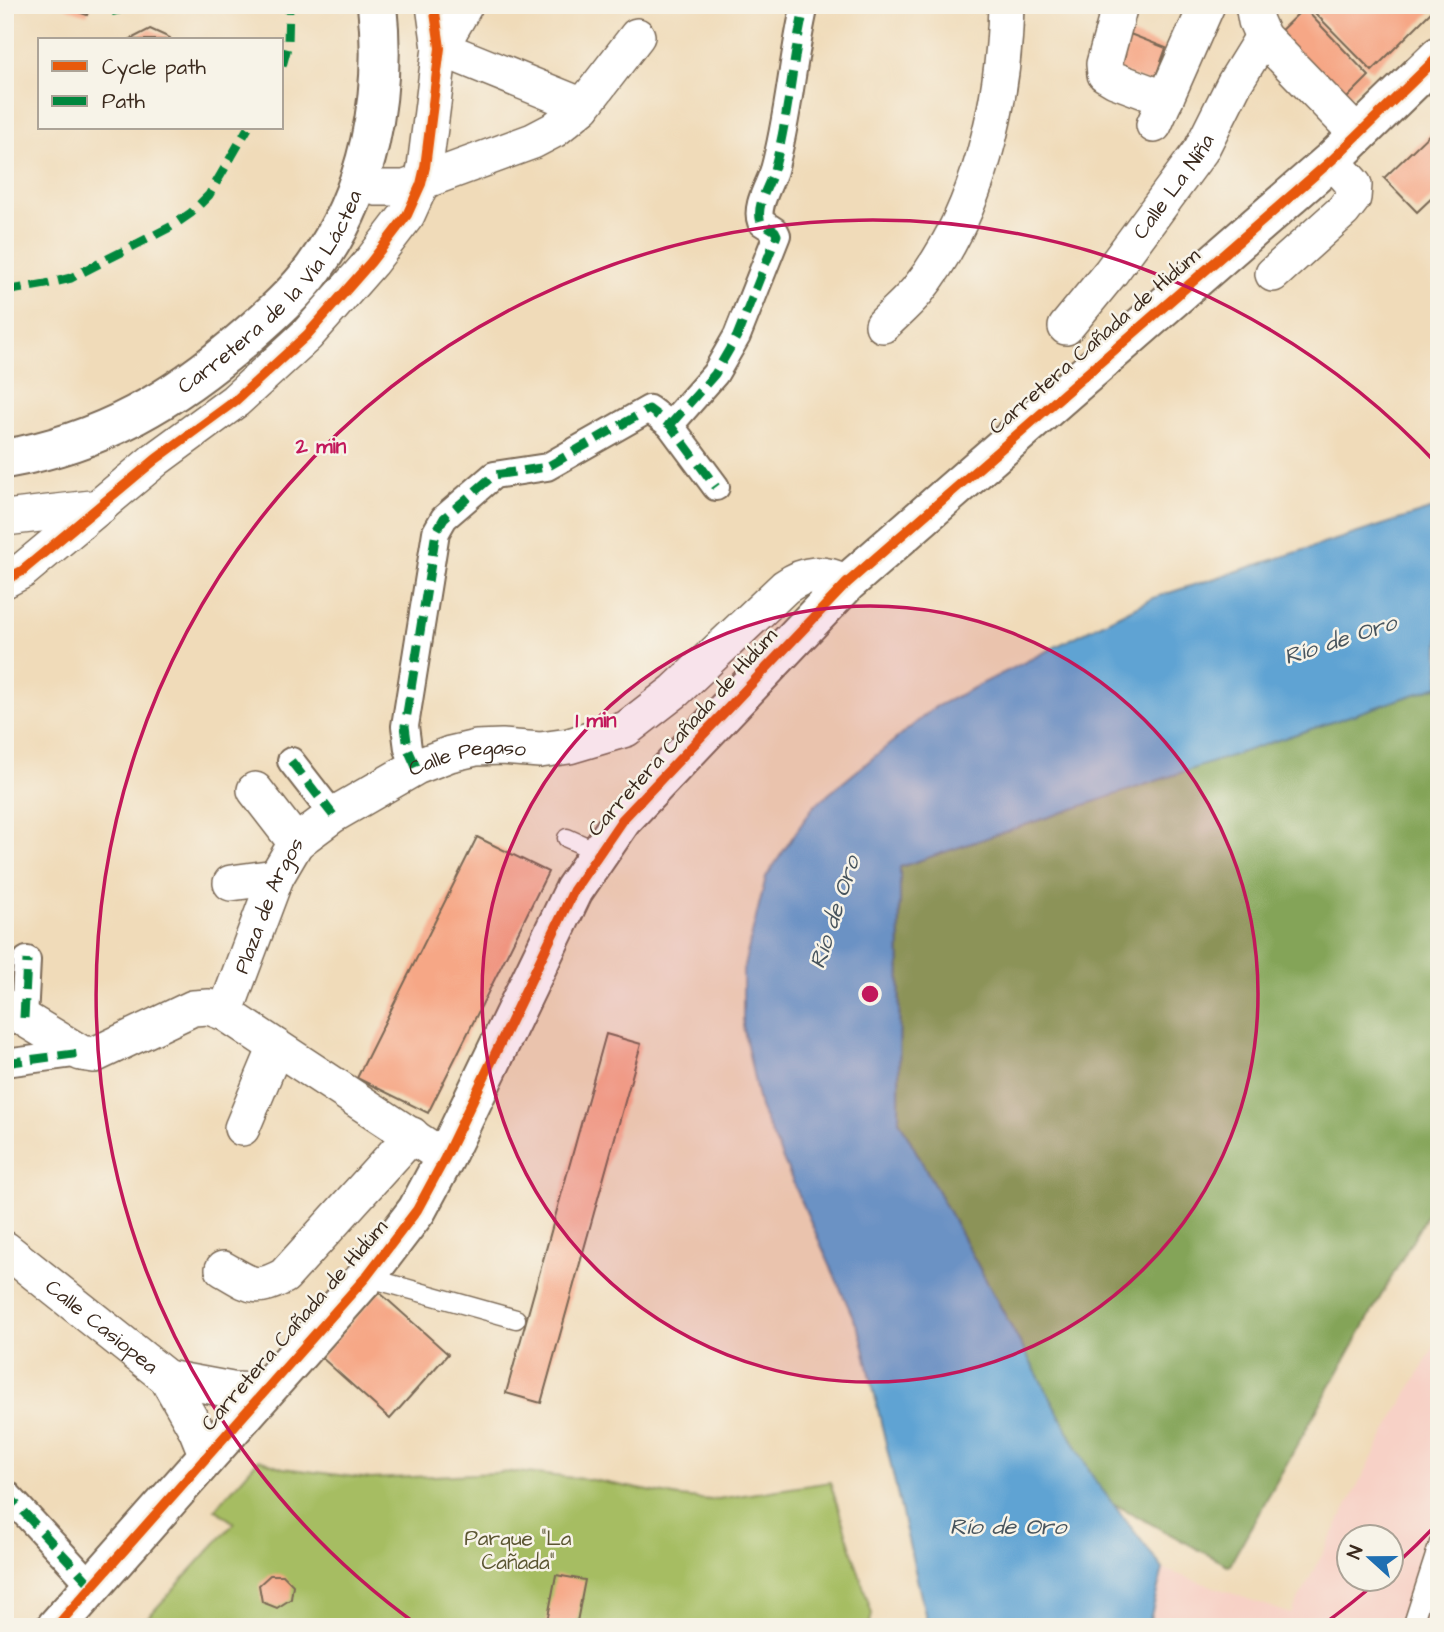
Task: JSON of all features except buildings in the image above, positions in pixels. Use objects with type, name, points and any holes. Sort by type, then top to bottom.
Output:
[{"type":"street","name":"Carretera de la Vía Láctea","points":[[5,460],[89,437],[134,418],[208,370],[271,315],[314,268],[339,226],[357,183],[372,135],[379,91],[381,45],[377,5]]},
{"type":"street","points":[[5,580],[22,571],[156,459],[235,401],[307,335],[407,215],[421,184],[425,167],[440,47],[434,5]]},
{"type":"street","points":[[440,47],[465,5]]},
{"type":"street","points":[[670,425],[715,374],[737,336],[777,235],[761,222],[760,210],[774,171],[786,118],[795,44],[805,5]]},
{"type":"street","points":[[883,325],[916,292],[943,253],[964,211],[984,156],[998,99],[1006,5]]},
{"type":"street","points":[[1120,5],[1104,64],[1105,74],[1160,112],[1207,5]]},
{"type":"street","points":[[1258,21],[1345,148],[1354,185],[1353,198],[1343,211],[1273,274]]},
{"type":"street","name":"Calle La Niña","points":[[1066,327],[1111,272],[1201,150],[1234,83],[1258,21]]},
{"type":"street","points":[[357,183],[377,188],[405,188],[421,184],[533,141],[554,130],[583,106],[637,36]]},
{"type":"street","points":[[440,47],[583,106]]},
{"type":"street","name":"Carretera Cañada de Hidúm","points":[[56,1627],[366,1277],[416,1210],[445,1158],[574,890],[582,845],[622,820],[847,583],[1345,148],[1439,56]]},
{"type":"street","points":[[416,767],[408,749],[405,726],[436,532],[444,518],[494,475],[547,467],[649,409],[670,425],[716,487]]},
{"type":"street","points":[[134,418],[156,459]]},
{"type":"street","points":[[5,518],[100,507]]},
{"type":"street","name":"Calle Pegaso","points":[[334,815],[416,767],[450,754],[476,748],[540,750],[569,746],[626,729],[675,691],[785,587],[799,578],[815,573],[832,575],[847,583]]},
{"type":"street","points":[[291,761],[334,815]]},
{"type":"street","points":[[255,790],[296,843]]},
{"type":"street","name":"Plaza de Argos","points":[[225,1013],[276,877],[296,843],[334,815]]},
{"type":"street","points":[[231,883],[276,877]]},
{"type":"street","points":[[27,960],[15,1012],[80,1054]]},
{"type":"street","points":[[5,1063],[80,1054],[94,1055],[193,1008],[209,1007],[225,1013],[445,1158]]},
{"type":"street","points":[[242,1128],[276,1047]]},
{"type":"street","points":[[223,1269],[251,1285],[267,1285],[284,1276],[412,1135]]},
{"type":"street","name":"Calle Casiopea","points":[[5,1249],[167,1377],[196,1429],[207,1456]]},
{"type":"street","name":"Calle Casiopea","points":[[167,1377],[232,1390],[265,1391]]},
{"type":"street","points":[[5,1492],[92,1586]]},
{"type":"lane","points":[[366,1277],[516,1319]]},
{"type":"lane","points":[[1412,1627],[1439,1543]]},
{"type":"shaded area","points":[[1439,1338],[1439,1627],[1148,1627],[1163,1569],[1291,1614],[1336,1528],[1336,1594],[1406,1594],[1406,1524],[1338,1524]]},
{"type":"green space","points":[[1439,686],[1439,1193],[1229,1566],[1105,1499],[899,1120],[900,867]]},
{"type":"green space","name":"Parque \"La Cañada\"","points":[[259,1459],[283,1468],[371,1479],[516,1472],[593,1480],[679,1497],[711,1500],[830,1482],[872,1614],[869,1627],[139,1627],[234,1523],[215,1509]]},
{"type":"water","name":"Río de Oro","points":[[1439,507],[1439,686],[900,867],[899,1120],[1094,1479],[1163,1569],[1148,1627],[928,1627],[861,1335],[760,1108],[743,1026],[743,970],[766,877],[813,807],[935,707],[1153,598]]},
{"type":"marked path","points":[[115,5],[117,15]]},
{"type":"marked path","points":[[284,59],[288,44],[289,5]]},
{"type":"marked path","points":[[670,425],[715,374],[737,336],[777,235],[761,222],[760,209],[779,150],[805,5]]},
{"type":"marked path","points":[[5,291],[71,278],[172,226],[191,213],[209,195],[247,130]]},
{"type":"marked path","points":[[416,767],[408,749],[405,726],[436,532],[444,518],[494,475],[547,467],[649,409],[670,425],[716,487]]},
{"type":"marked path","points":[[291,761],[333,815]]},
{"type":"marked path","points":[[24,1018],[27,960]]},
{"type":"marked path","points":[[5,1063],[81,1053]]},
{"type":"marked path","points":[[5,1492],[92,1586]]},
{"type":"cycle path","points":[[5,580],[22,571],[156,459],[235,401],[307,335],[371,262],[407,215],[421,184],[425,167],[440,48],[434,5]]},
{"type":"cycle path","points":[[56,1627],[366,1277],[417,1210],[445,1158],[574,890],[622,820],[847,583],[1332,160],[1439,56]]}]
